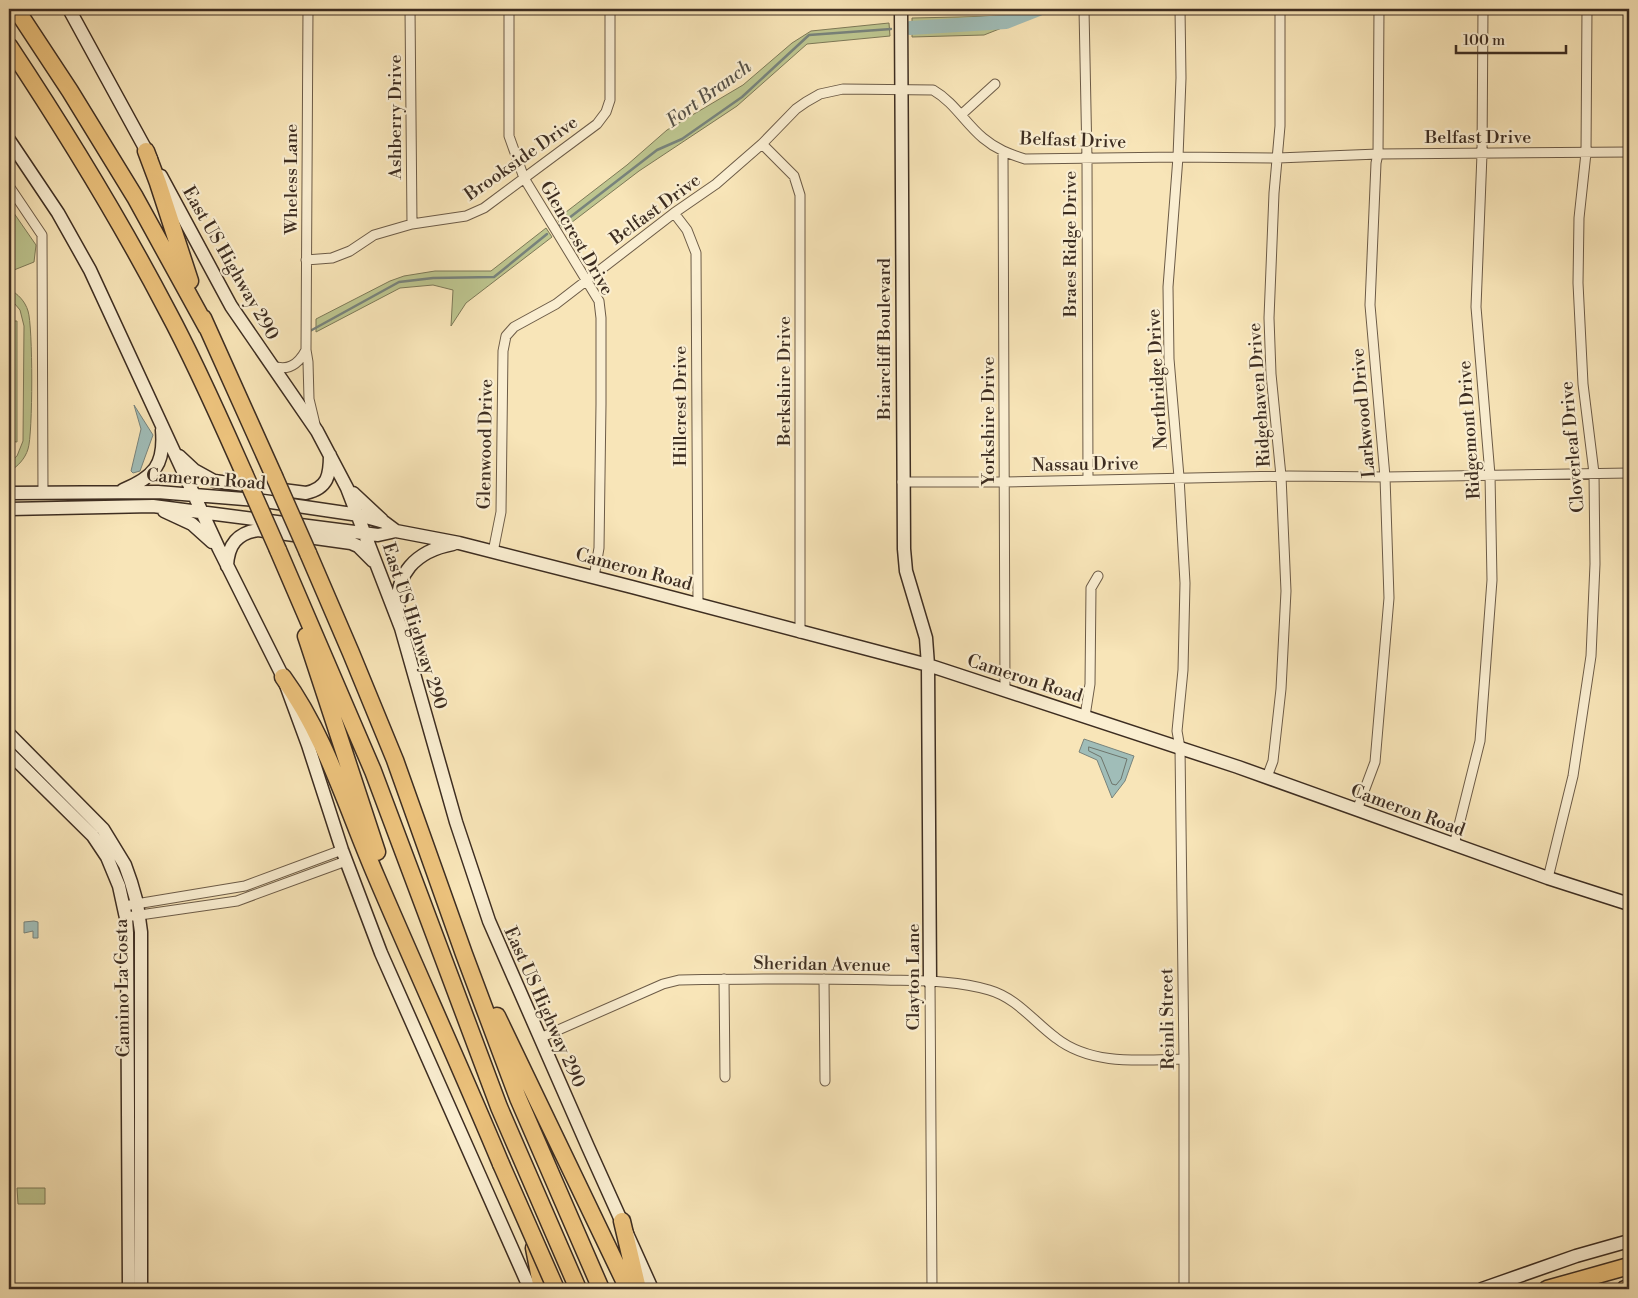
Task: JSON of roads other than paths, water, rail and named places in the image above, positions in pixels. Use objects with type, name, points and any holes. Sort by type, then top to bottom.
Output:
[{"type":"highway","points":[[16,9],[70,91],[135,197],[207,328],[352,653],[391,751],[518,1098],[601,1289]]},
{"type":"highway","points":[[9,46],[73,144],[140,260],[193,362],[244,473],[329,665],[373,771],[426,910],[452,987],[514,1145],[578,1289]]},
{"type":"highway","points":[[146,151],[207,328]]},
{"type":"highway","points":[[292,585],[306,638],[379,860],[433,1005]]},
{"type":"highway","points":[[283,677],[296,694],[321,742],[376,875],[556,1289]]},
{"type":"highway","points":[[446,900],[515,1054],[628,1289]]},
{"type":"highway","points":[[514,1145],[531,1289]]},
{"type":"highway","points":[[622,1221],[638,1289]]},
{"type":"highway","points":[[1547,1289],[1629,1266]]},
{"type":"highway","points":[[1625,1289],[1629,1288]]},
{"type":"main road","name":"East US Highway 290","points":[[69,9],[232,306],[317,431],[347,488],[366,533],[401,628],[470,869],[503,955],[652,1289]]},
{"type":"main road","name":"Briarcliff Boulevard","points":[[901,9],[902,482],[904,549],[906,571],[926,638],[928,665]]},
{"type":"main road","points":[[9,140],[58,213],[90,270],[227,566],[283,677],[308,745],[344,856],[392,979],[531,1289]]},
{"type":"main road","points":[[118,492],[144,480],[153,473],[159,464],[163,442],[162,424]]},
{"type":"main road","points":[[175,453],[194,470],[214,480],[306,493],[320,488],[329,476],[330,454]]},
{"type":"main road","points":[[347,488],[384,522]]},
{"type":"main road","name":"Cameron Road","points":[[9,493],[118,492],[194,494],[266,501],[359,515],[384,522],[396,531]]},
{"type":"main road","points":[[9,502],[39,500],[43,493]]},
{"type":"main road","points":[[153,506],[192,524],[219,549]]},
{"type":"main road","name":"Cameron Road","points":[[9,509],[153,506],[378,535],[396,531],[458,543],[928,665],[1180,748],[1548,878],[1629,904]]},
{"type":"main road","points":[[227,566],[228,555],[233,542],[244,533],[258,530],[351,543],[363,550],[376,564]]},
{"type":"main road","points":[[401,628],[398,591],[406,570],[415,560],[434,548],[458,543]]},
{"type":"main road","name":"Clayton Lane","points":[[928,665],[930,982]]},
{"type":"main road","name":"Camino La Costa","points":[[9,734],[103,829],[125,864],[138,909],[141,932],[134,1095],[129,1289]]},
{"type":"main road","name":"Camino La Costa","points":[[9,752],[93,836],[114,871],[125,912],[141,1289]]},
{"type":"main road","points":[[1482,1289],[1576,1256],[1629,1242]]},
{"type":"street","name":"Wheless Lane","points":[[308,9],[306,350],[309,400],[317,431]]},
{"type":"street","name":"Ashberry Drive","points":[[410,9],[412,224]]},
{"type":"street","name":"Glencrest Drive","points":[[509,9],[509,136],[524,178],[599,302],[601,318],[599,548],[594,577]]},
{"type":"street","name":"Brookside Drive","points":[[306,260],[332,258],[350,251],[374,235],[412,224],[466,216],[484,208],[597,124],[606,112],[610,100],[610,9]]},
{"type":"street","name":"Braes Ridge Drive","points":[[1084,9],[1087,159],[1088,480]]},
{"type":"street","name":"Northridge Drive","points":[[1180,9],[1181,78],[1178,156],[1168,287],[1169,359],[1179,477],[1185,583],[1183,670],[1177,731],[1180,748]]},
{"type":"street","name":"Ridgehaven Drive","points":[[1267,778],[1273,761],[1281,689],[1286,591],[1281,476],[1271,374],[1269,318],[1274,193],[1280,116],[1280,9]]},
{"type":"street","name":"Larkwood Drive","points":[[1357,810],[1375,762],[1388,608],[1385,477],[1370,305],[1376,163],[1378,154],[1379,9]]},
{"type":"street","name":"Ridgemont Drive","points":[[1454,845],[1480,741],[1492,580],[1490,475],[1476,307],[1482,154],[1483,9]]},
{"type":"street","name":"Cloverleaf Drive","points":[[1548,878],[1573,776],[1591,656],[1595,564],[1594,473],[1583,384],[1578,283],[1579,218],[1586,153],[1587,9]]},
{"type":"street","points":[[962,114],[995,84]]},
{"type":"street","name":"Belfast Drive","points":[[506,336],[520,322],[556,304],[674,213],[716,184],[762,144],[796,109],[820,94],[843,89],[901,88],[932,90],[944,96],[983,138],[1003,152],[1025,159],[1178,156],[1278,158],[1378,154],[1629,152]]},
{"type":"street","name":"Berkshire Drive","points":[[762,144],[794,176],[800,195],[800,633]]},
{"type":"street","name":"Yorkshire Drive","points":[[1003,152],[1005,690]]},
{"type":"street","points":[[9,186],[42,236],[43,493]]},
{"type":"street","name":"Hillcrest Drive","points":[[674,213],[687,230],[696,253],[698,604]]},
{"type":"street","name":"Glenwood Drive","points":[[493,552],[501,512],[503,351],[506,336]]},
{"type":"street","points":[[270,364],[278,368],[289,368],[299,362],[306,350]]},
{"type":"street","name":"Nassau Drive","points":[[902,482],[1004,482],[1179,477],[1385,477],[1629,473]]},
{"type":"street","points":[[1085,716],[1090,684],[1091,588],[1098,576]]},
{"type":"street","name":"Reinli Street","points":[[1180,748],[1184,1059],[1184,1289]]},
{"type":"street","points":[[125,912],[236,888],[344,856]]},
{"type":"street","points":[[138,909],[237,901],[344,856]]},
{"type":"street","points":[[236,888],[237,901]]},
{"type":"street","points":[[724,979],[725,1076]]},
{"type":"street","points":[[824,979],[825,1081]]},
{"type":"street","name":"Sheridan Avenue","points":[[540,1038],[669,982],[679,980],[824,979],[930,982],[965,984],[991,990],[1019,1005],[1070,1048],[1085,1054],[1120,1060],[1184,1059]]},
{"type":"street","name":"Clayton Lane","points":[[930,982],[932,1289]]},
{"type":"water","points":[[134,405],[153,435],[140,471],[133,473],[131,471],[141,429]]},
{"type":"water","points":[[1084,739],[1134,756],[1125,781],[1112,798],[1097,760],[1079,752]]},
{"type":"water","points":[[24,922],[38,922],[38,938],[33,938],[33,931],[24,933]]},
{"type":"waterway","name":"Fort Branch","points":[[910,28],[1006,22],[1039,9]]},
{"type":"waterway","name":"Fort Branch","points":[[560,225],[657,150],[682,139],[742,97],[809,35],[891,29]]},
{"type":"waterway","name":"Fort Branch","points":[[310,331],[399,282],[433,278],[494,277],[547,234]]}]
